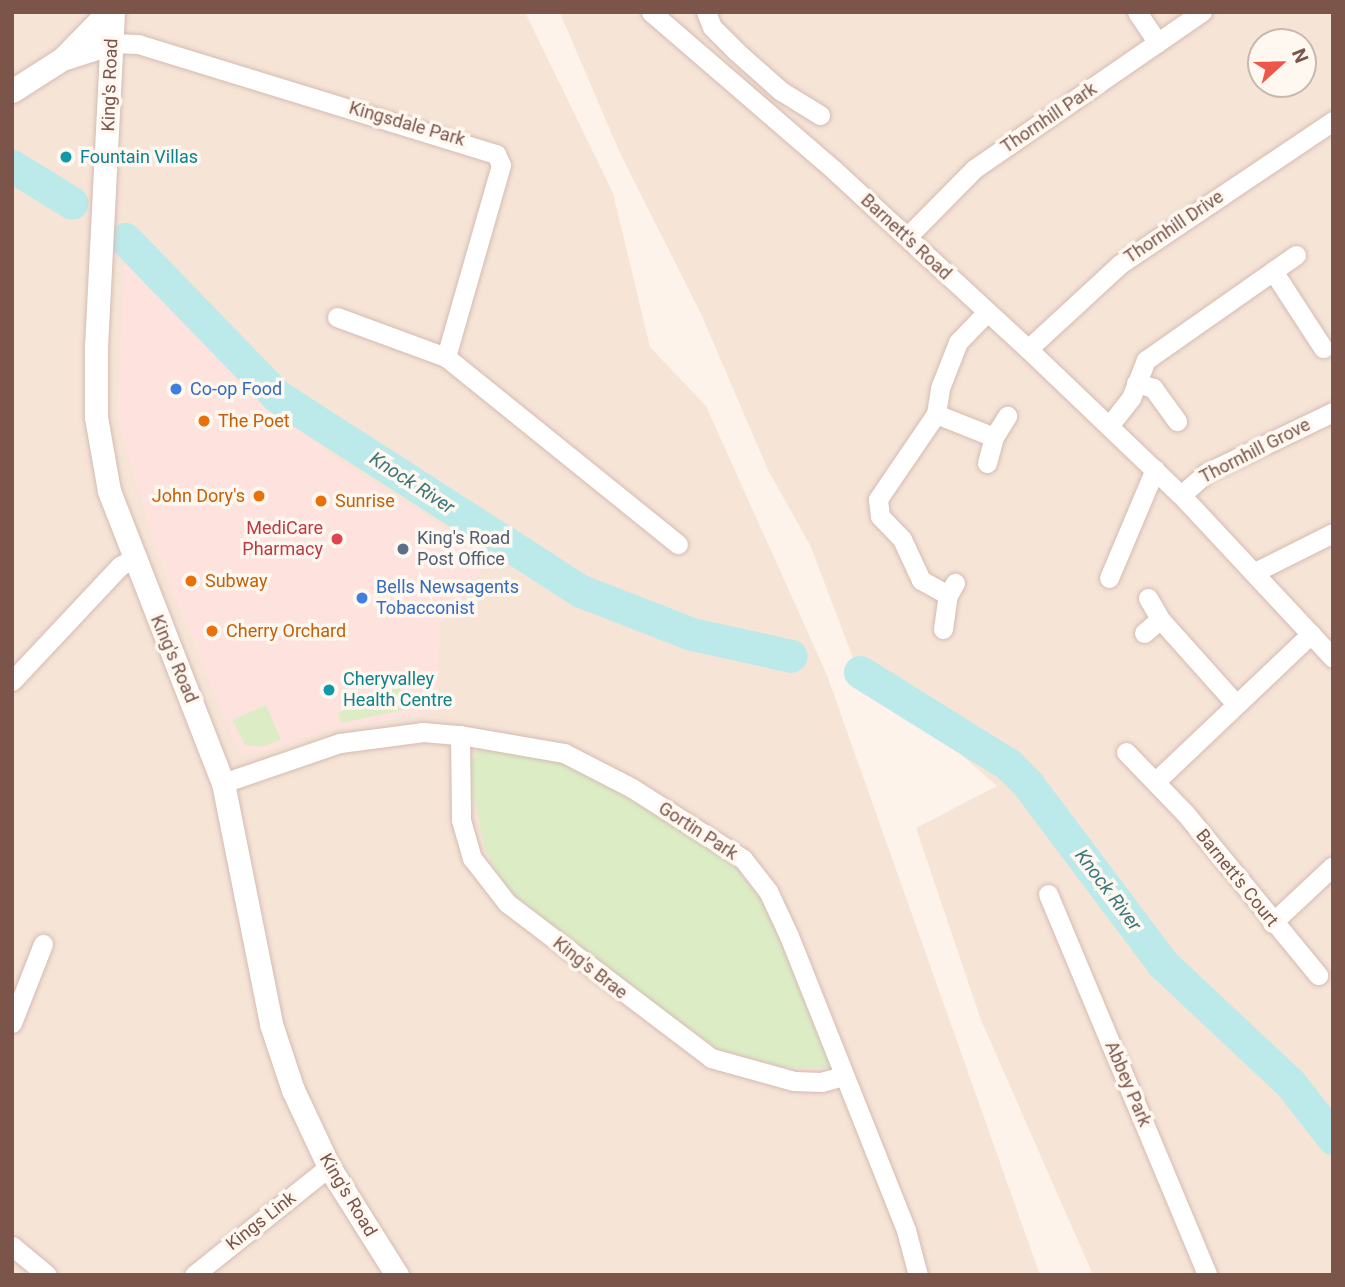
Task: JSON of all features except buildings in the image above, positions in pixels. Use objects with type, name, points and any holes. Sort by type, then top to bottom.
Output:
[{"type":"street","name":"King's Road","points":[[111,12],[112,43],[96,417],[108,491],[132,559],[223,783],[271,1024],[293,1090],[329,1167],[397,1275]]},
{"type":"street","points":[[12,91],[62,59],[111,12]]},
{"type":"street","name":"Barnett's Road","points":[[651,12],[907,237],[1028,349],[1181,495],[1333,658]]},
{"type":"street","points":[[706,12],[712,27],[737,52],[781,91],[820,115]]},
{"type":"street","points":[[1137,12],[1158,43]]},
{"type":"street","name":"Thornhill Park","points":[[907,237],[974,169],[1202,12]]},
{"type":"street","points":[[62,59],[112,43]]},
{"type":"street","name":"Kingsdale Park","points":[[112,43],[138,44],[496,154],[501,165],[446,357]]},
{"type":"street","name":"Thornhill Drive","points":[[1028,349],[1120,264],[1333,121]]},
{"type":"street","points":[[1109,426],[1131,398],[1146,360],[1296,255]]},
{"type":"street","points":[[1273,271],[1323,348]]},
{"type":"street","points":[[943,628],[951,589],[921,580],[902,539],[880,516],[878,499],[936,414],[940,388],[958,342],[987,312]]},
{"type":"street","points":[[337,317],[446,357],[678,544]]},
{"type":"street","points":[[1136,383],[1153,388],[1177,421]]},
{"type":"street","name":"Thornhill Grove","points":[[1181,495],[1206,473],[1333,412]]},
{"type":"street","points":[[936,414],[994,437]]},
{"type":"street","points":[[987,463],[994,437],[1007,416]]},
{"type":"street","points":[[1109,578],[1155,470]]},
{"type":"street","points":[[1255,572],[1333,533]]},
{"type":"street","points":[[12,681],[120,566],[132,559]]},
{"type":"street","points":[[1148,598],[1160,620],[1235,703]]},
{"type":"street","points":[[1144,633],[1160,620]]},
{"type":"street","points":[[1156,782],[1235,703],[1311,634]]},
{"type":"street","name":"Gortin Park","points":[[223,783],[340,743],[429,732],[460,735],[564,753],[632,788],[743,859],[768,891],[789,936],[906,1230],[918,1275]]},
{"type":"street","name":"King's Brae","points":[[460,735],[461,820],[472,858],[507,903],[711,1058],[794,1081],[821,1082],[844,1076]]},
{"type":"street","name":"Barnett's Court","points":[[1126,752],[1156,782],[1318,975]]},
{"type":"street","points":[[1272,923],[1333,866]]},
{"type":"street","name":"Abbey Park","points":[[1048,894],[1207,1275]]},
{"type":"street","points":[[12,1023],[43,943]]},
{"type":"street","name":"Kings Link","points":[[194,1275],[329,1167]]},
{"type":"street","points":[[12,1245],[47,1275]]},
{"type":"shaded area","points":[[12,12],[525,12],[613,193],[650,347],[706,406],[827,675],[1040,1275],[12,1275]]},
{"type":"shaded area","points":[[1333,12],[1333,1275],[1093,1275],[981,1020],[916,828],[997,786],[854,661],[811,547],[768,470],[701,314],[619,151],[560,13]]},
{"type":"shaded area","points":[[125,249],[131,249],[185,303],[269,405],[338,460],[492,557],[440,624],[437,712],[328,730],[264,752],[243,754],[234,742],[156,551],[117,418]]},
{"type":"green space","points":[[399,686],[408,709],[341,723],[338,713]]},
{"type":"green space","points":[[266,705],[281,740],[262,747],[245,745],[232,720]]},
{"type":"green space","points":[[479,748],[537,755],[569,764],[727,857],[766,907],[832,1068],[782,1067],[719,1049],[592,959],[506,887],[485,850],[468,767]]},
{"type":"waterway","name":"Knock River","points":[[12,166],[72,203]]},
{"type":"waterway","name":"Knock River","points":[[125,239],[277,396],[581,591],[692,634],[791,656]]},
{"type":"waterway","name":"Knock River","points":[[860,672],[1008,764],[1027,783],[1162,963],[1290,1083],[1333,1138]]},
{"type":"place","name":"Fountain Villas","points":[[66,157]]},
{"type":"place","name":"Co-op Food","points":[[176,389]]},
{"type":"place","name":"The Poet","points":[[204,421]]},
{"type":"place","name":"John Dory's","points":[[259,496]]},
{"type":"place","name":"Sunrise","points":[[321,501]]},
{"type":"place","name":"MediCare Pharmacy","points":[[337,539]]},
{"type":"place","name":"King's Road Post Office","points":[[403,549]]},
{"type":"place","name":"Subway","points":[[191,581]]},
{"type":"place","name":"Bells Newsagents Tobacconist","points":[[362,598]]},
{"type":"place","name":"Cherry Orchard","points":[[212,631]]},
{"type":"place","name":"Cheryvalley Health Centre","points":[[329,690]]}]
